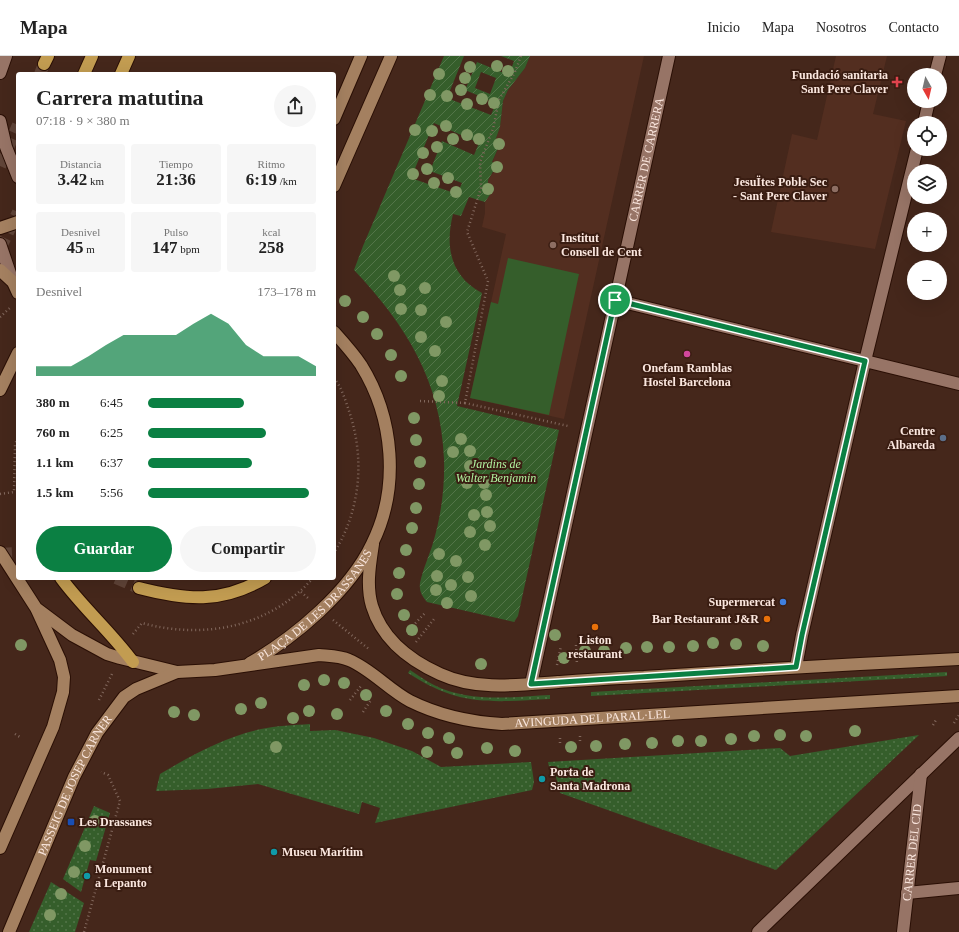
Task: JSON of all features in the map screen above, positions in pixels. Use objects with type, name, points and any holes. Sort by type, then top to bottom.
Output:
[{"type":"highway","points":[[85,72],[92,56]]},
{"type":"highway","points":[[123,72],[129,56]]},
{"type":"highway","points":[[63,580],[87,612],[115,638],[133,662]]},
{"type":"highway","points":[[139,588],[167,595],[207,598],[241,591],[260,580]]},
{"type":"main road","points":[[336,114],[361,56]]},
{"type":"main road","points":[[336,182],[392,56]]},
{"type":"main road","points":[[0,228],[16,223]]},
{"type":"main road","points":[[0,270],[13,282],[16,289]]},
{"type":"main road","name":"PLAÇA DE LES DRASSANES","points":[[18,580],[36,608],[72,635],[100,650],[133,662],[177,672],[215,670],[244,666],[277,646],[322,609],[351,576],[372,544],[384,513],[390,488],[388,439],[383,414],[373,389],[360,364],[336,334]]},
{"type":"main road","points":[[0,390],[16,357]]},
{"type":"main road","points":[[372,544],[370,585],[372,605],[387,635],[406,655],[441,675],[462,682],[481,685],[531,684],[796,667],[959,659]]},
{"type":"main road","name":"PLAÇA DE LES DRASSANES","points":[[0,552],[16,577]]},
{"type":"main road","points":[[0,848],[53,727],[63,692],[64,677],[60,660],[36,608]]},
{"type":"main road","name":"AVINGUDA DEL PARAL·LEL","points":[[244,666],[319,655],[336,656],[350,660],[410,700],[429,710],[468,721],[502,724],[959,696]]},
{"type":"main road","name":"PASSEIG DE JOSEP CARNER","points":[[9,932],[74,776],[97,733],[124,697],[136,689],[177,672]]},
{"type":"street","points":[[0,73],[6,56]]},
{"type":"street","name":"CARRER DE CARRERA","points":[[531,684],[669,56]]},
{"type":"street","points":[[937,68],[940,56]]},
{"type":"street","points":[[0,121],[6,147],[16,172]]},
{"type":"street","points":[[796,667],[865,361],[915,156]]},
{"type":"street","points":[[0,244],[13,282]]},
{"type":"street","points":[[615,300],[959,384]]},
{"type":"street","points":[[758,932],[959,738]]},
{"type":"street","name":"CARRER DEL CID","points":[[903,932],[921,774]]},
{"type":"street","points":[[907,894],[959,888]]},
{"type":"path","points":[[465,403],[488,281],[467,232],[481,188],[480,162],[493,129],[499,100],[515,72],[521,56]]},
{"type":"path","points":[[0,317],[4,314]]},
{"type":"path","name":"PLAÇA DE LES DRASSANES","points":[[336,382],[347,403],[355,430],[359,467],[354,507],[336,550]]},
{"type":"path","points":[[420,401],[465,403],[568,426]]},
{"type":"path","points":[[0,494],[14,492],[16,442]]},
{"type":"path","name":"PLAÇA DE LES DRASSANES","points":[[305,596],[301,592],[311,580]]},
{"type":"path","points":[[137,629],[142,623],[175,630],[209,629],[239,625],[257,619],[280,607],[301,592]]},
{"type":"path","points":[[404,636],[425,613]]},
{"type":"path","points":[[415,644],[434,619]]},
{"type":"path","points":[[337,623],[374,653]]},
{"type":"path","points":[[576,645],[577,666]]},
{"type":"path","points":[[557,670],[561,646]]},
{"type":"path","points":[[350,700],[360,686]]},
{"type":"path","points":[[363,712],[371,700]]},
{"type":"path","points":[[933,725],[936,720]]},
{"type":"path","points":[[15,734],[20,737]]},
{"type":"path","name":"AVINGUDA DEL PARAL·LEL","points":[[580,736],[580,742]]},
{"type":"path","name":"AVINGUDA DEL PARAL·LEL","points":[[560,738],[560,744]]},
{"type":"path","name":"PASSEIG DE JOSEP CARNER","points":[[84,932],[120,801],[108,775],[101,772]]},
{"type":"shaded area","name":"Institut Consell de Cent","points":[[530,56],[644,56],[564,419],[470,398],[506,234],[482,227],[485,213],[485,202],[491,193],[488,180],[495,170],[492,163],[499,146],[494,144],[500,127],[503,101],[508,90],[525,68]]},
{"type":"shaded area","name":"JesuÏtes Poble Sec - Sant Pere Claver","points":[[836,56],[887,56],[873,114],[906,121],[875,249],[771,232],[792,134],[817,140]]},
{"type":"green space","name":"Jardins de Walter Benjamin","points":[[444,56],[464,56],[447,98],[491,115],[496,103],[465,90],[477,62],[509,75],[514,61],[501,56],[530,56],[525,68],[508,90],[503,101],[500,127],[494,144],[499,146],[492,162],[497,165],[488,180],[491,193],[485,202],[469,197],[461,216],[453,214],[450,237],[452,259],[457,269],[471,286],[482,293],[457,406],[559,430],[518,616],[514,622],[427,602],[421,593],[420,583],[436,533],[442,501],[444,459],[441,431],[436,404],[428,379],[405,333],[373,291],[354,270]],"holes":[[[481,72],[496,78],[490,94],[475,88]],[[434,123],[479,143],[474,155],[442,141],[430,171],[462,183],[457,194],[411,178]]]},
{"type":"green space","points":[[508,258],[579,274],[549,415],[470,398],[491,302],[498,304]]},
{"type":"green space","points":[[410,670],[434,685],[448,691],[476,697],[491,698],[550,695],[550,699],[493,701],[460,697],[444,692],[427,684],[408,673]]},
{"type":"green space","points":[[947,672],[947,676],[591,696],[591,692]]},
{"type":"green space","points":[[310,724],[310,731],[335,730],[374,738],[412,751],[441,767],[531,762],[534,782],[532,790],[375,823],[380,808],[362,802],[359,814],[258,784],[207,789],[156,791],[160,774],[221,742],[247,732],[261,729]]},
{"type":"green space","points":[[919,735],[776,870],[560,793],[556,777],[551,777],[548,762],[780,748],[790,756]]},
{"type":"green space","points":[[94,806],[110,813],[96,861],[90,860],[81,892],[63,879]]},
{"type":"green space","points":[[51,882],[84,903],[75,932],[29,932]]},
{"type":"tunnel","points":[[41,72],[44,64]]},
{"type":"tunnel","points":[[0,166],[16,130]]},
{"type":"tunnel","points":[[0,249],[16,216]]},
{"type":"tunnel","points":[[0,554],[16,553]]},
{"type":"tunnel","points":[[121,580],[139,588]]},
{"type":"place","name":"Fundació sanitaria Sant Pere Claver","points":[[897,82]]},
{"type":"place","name":"JesuÏtes Poble Sec - Sant Pere Claver","points":[[835,189]]},
{"type":"place","name":"Institut Consell de Cent","points":[[553,245]]},
{"type":"place","name":"Onefam Ramblas Hostel Barcelona","points":[[687,354]]},
{"type":"place","name":"Centre Albareda","points":[[943,438]]},
{"type":"place","name":"Supermercat","points":[[783,602]]},
{"type":"place","name":"Bar Restaurant J&R","points":[[767,619]]},
{"type":"place","name":"Liston restaurant","points":[[595,627]]},
{"type":"place","name":"Porta de Santa Madrona","points":[[542,779]]},
{"type":"place","name":"Les Drassanes","points":[[71,822]]},
{"type":"place","name":"Museu Marítim","points":[[274,852]]},
{"type":"place","name":"Monument a Lepanto","points":[[87,876]]},
{"type":"route","points":[[615,300],[654,311],[865,361],[796,667],[531,684],[615,300]]}]
